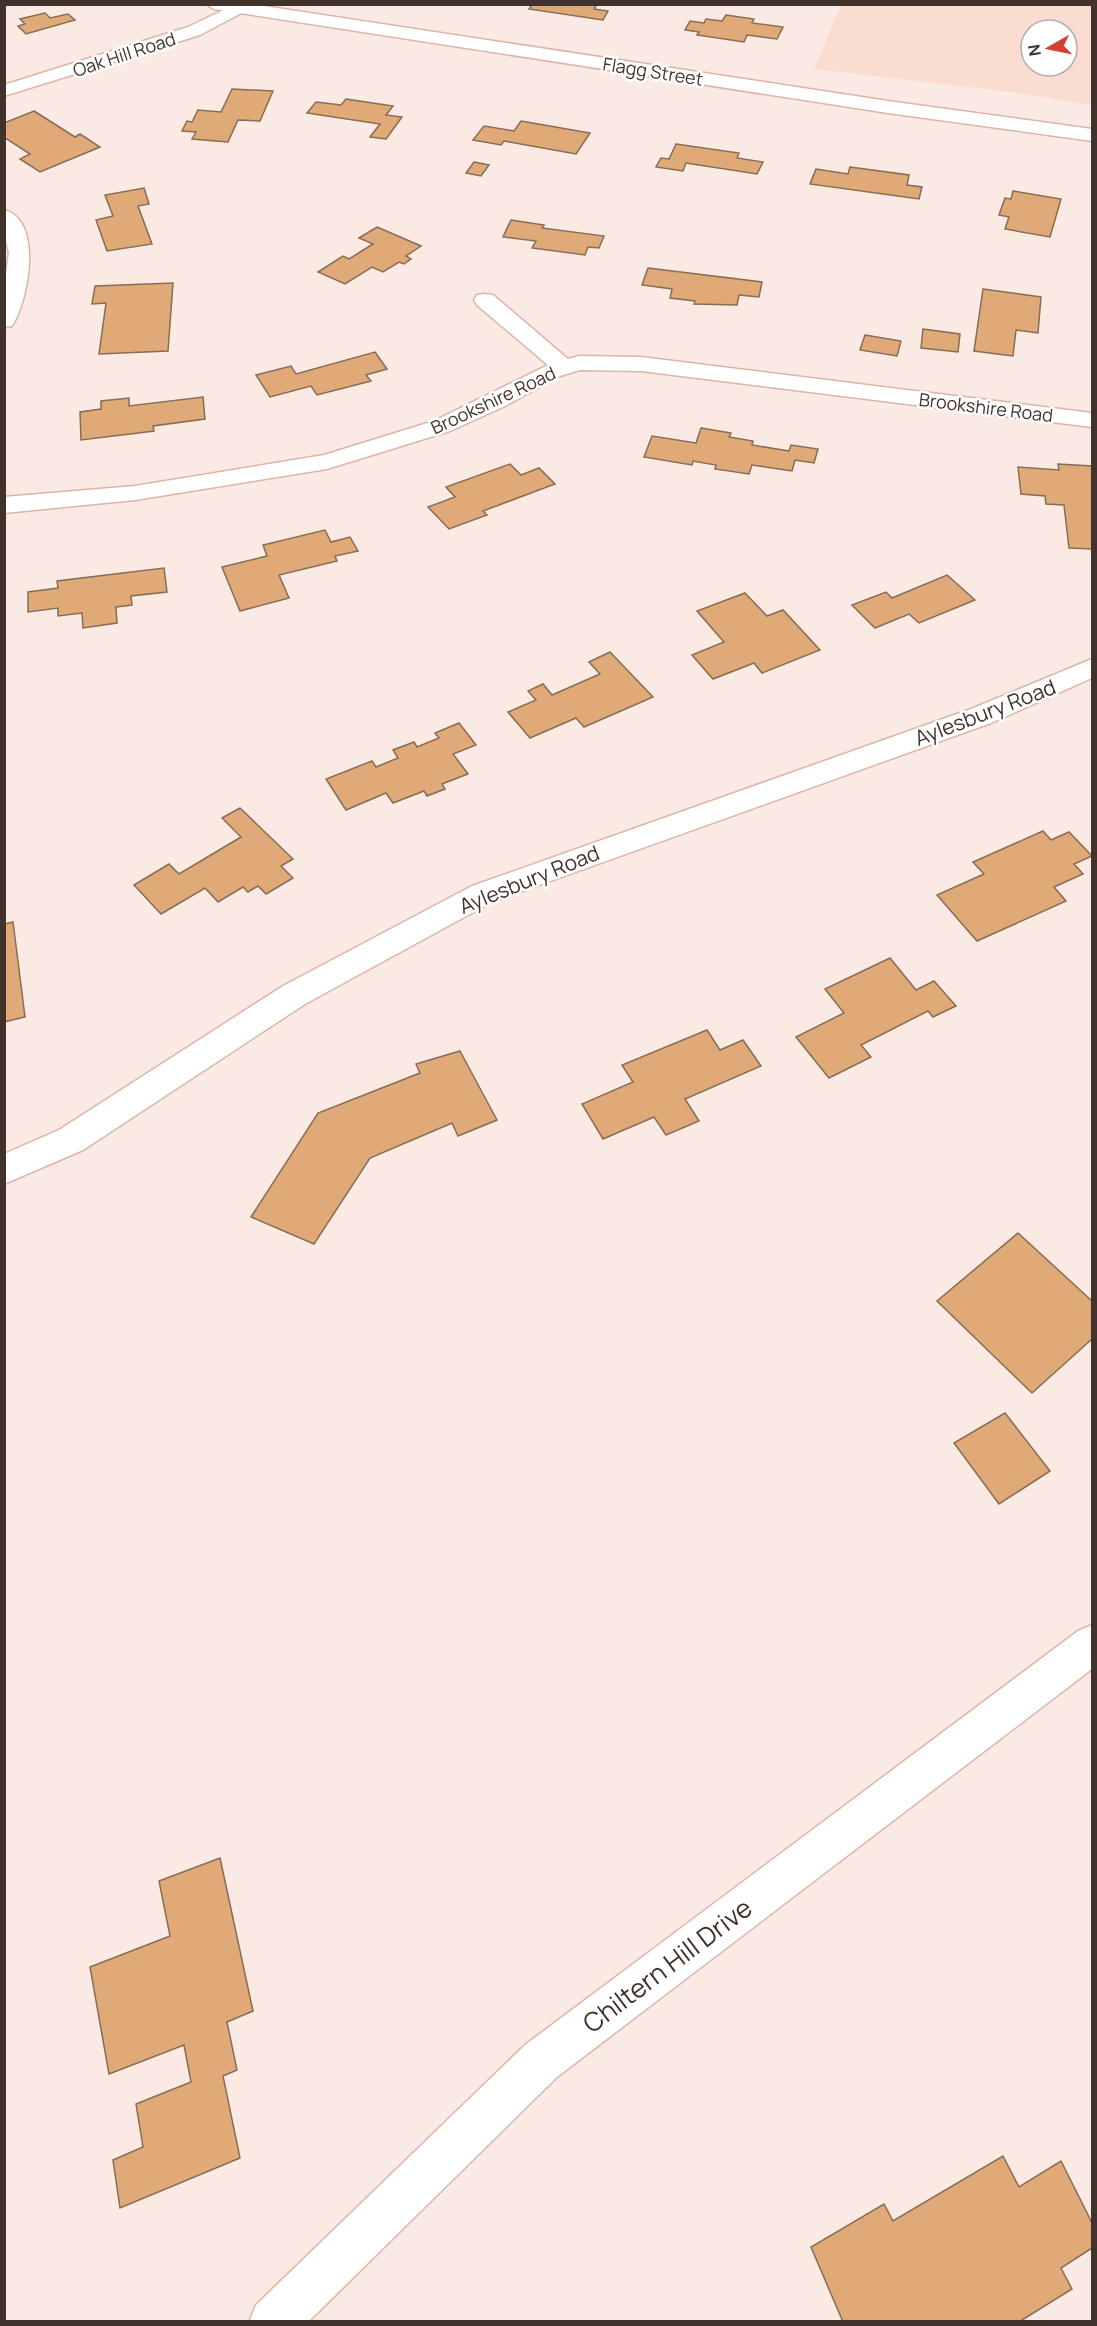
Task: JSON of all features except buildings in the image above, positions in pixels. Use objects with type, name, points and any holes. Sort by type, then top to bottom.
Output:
[{"type":"street","name":"Flagg Street","points":[[214,4],[1092,135]]},
{"type":"street","name":"Oak Hill Road","points":[[4,91],[194,31],[240,9]]},
{"type":"street","points":[[4,216],[16,235],[19,251],[18,270],[4,321]]},
{"type":"street","points":[[485,300],[564,367]]},
{"type":"street","name":"Brookshire Road","points":[[4,504],[135,493],[327,462],[442,426],[564,367],[579,363],[641,364],[1092,420]]},
{"type":"street","name":"Aylesbury Road","points":[[4,1170],[71,1140],[294,995],[482,894],[981,716],[1092,668]]},
{"type":"street","name":"Chiltern Hill Drive","points":[[273,2322],[541,2061],[1092,1645]]},
{"type":"shaded area","points":[[841,5],[1092,5],[1092,105],[1012,92],[814,69]]}]
